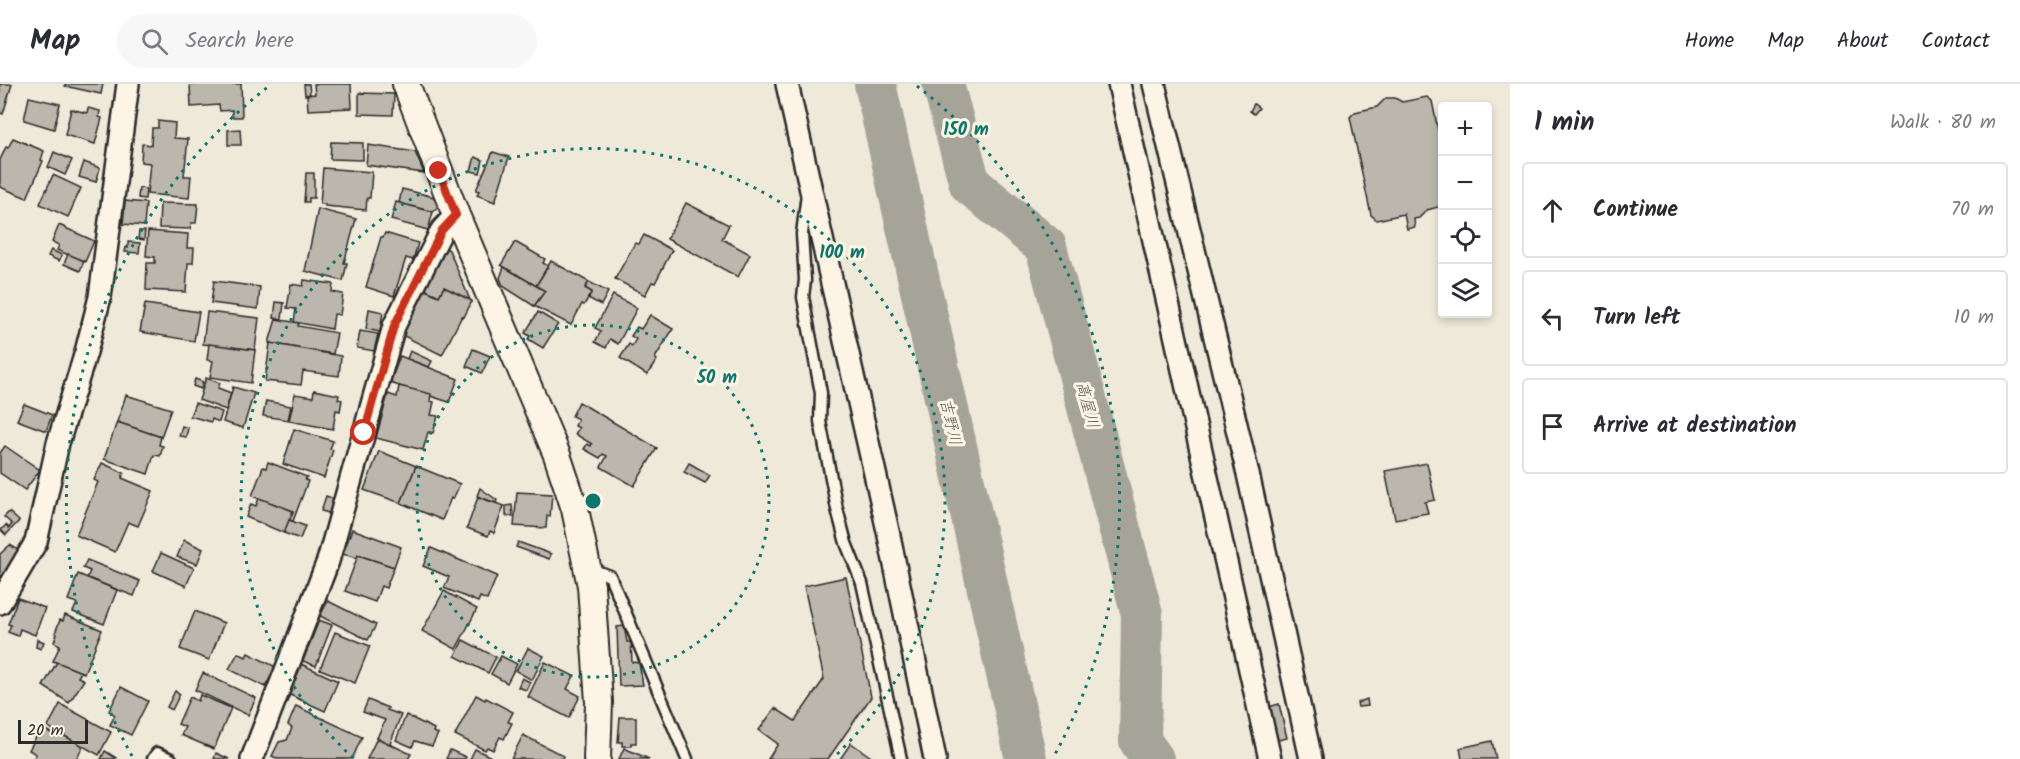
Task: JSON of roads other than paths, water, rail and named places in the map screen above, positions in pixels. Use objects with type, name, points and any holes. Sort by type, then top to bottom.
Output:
[{"type":"street","points":[[0,603],[36,542],[58,443],[100,297],[128,84]]},
{"type":"street","points":[[406,84],[456,215],[556,454],[575,508],[591,586],[598,702],[597,759]]},
{"type":"street","points":[[786,84],[888,531],[935,759]]},
{"type":"street","points":[[1119,84],[1270,759]]},
{"type":"street","points":[[1154,84],[1248,474],[1311,759]]},
{"type":"street","points":[[252,759],[328,561],[394,326],[442,230],[456,215]]},
{"type":"lane","points":[[809,181],[802,234],[805,280],[803,297],[821,393],[820,421],[837,509],[846,543],[862,582],[901,759]]},
{"type":"lane","points":[[587,567],[610,576],[687,759]]},
{"type":"lane","points":[[153,759],[157,753],[171,759]]},
{"type":"waterway","name":"吉野川","points":[[875,84],[1026,759]]},
{"type":"waterway","name":"高屋川","points":[[943,84],[970,184],[1046,247],[1142,614],[1140,741],[1153,759]]}]
